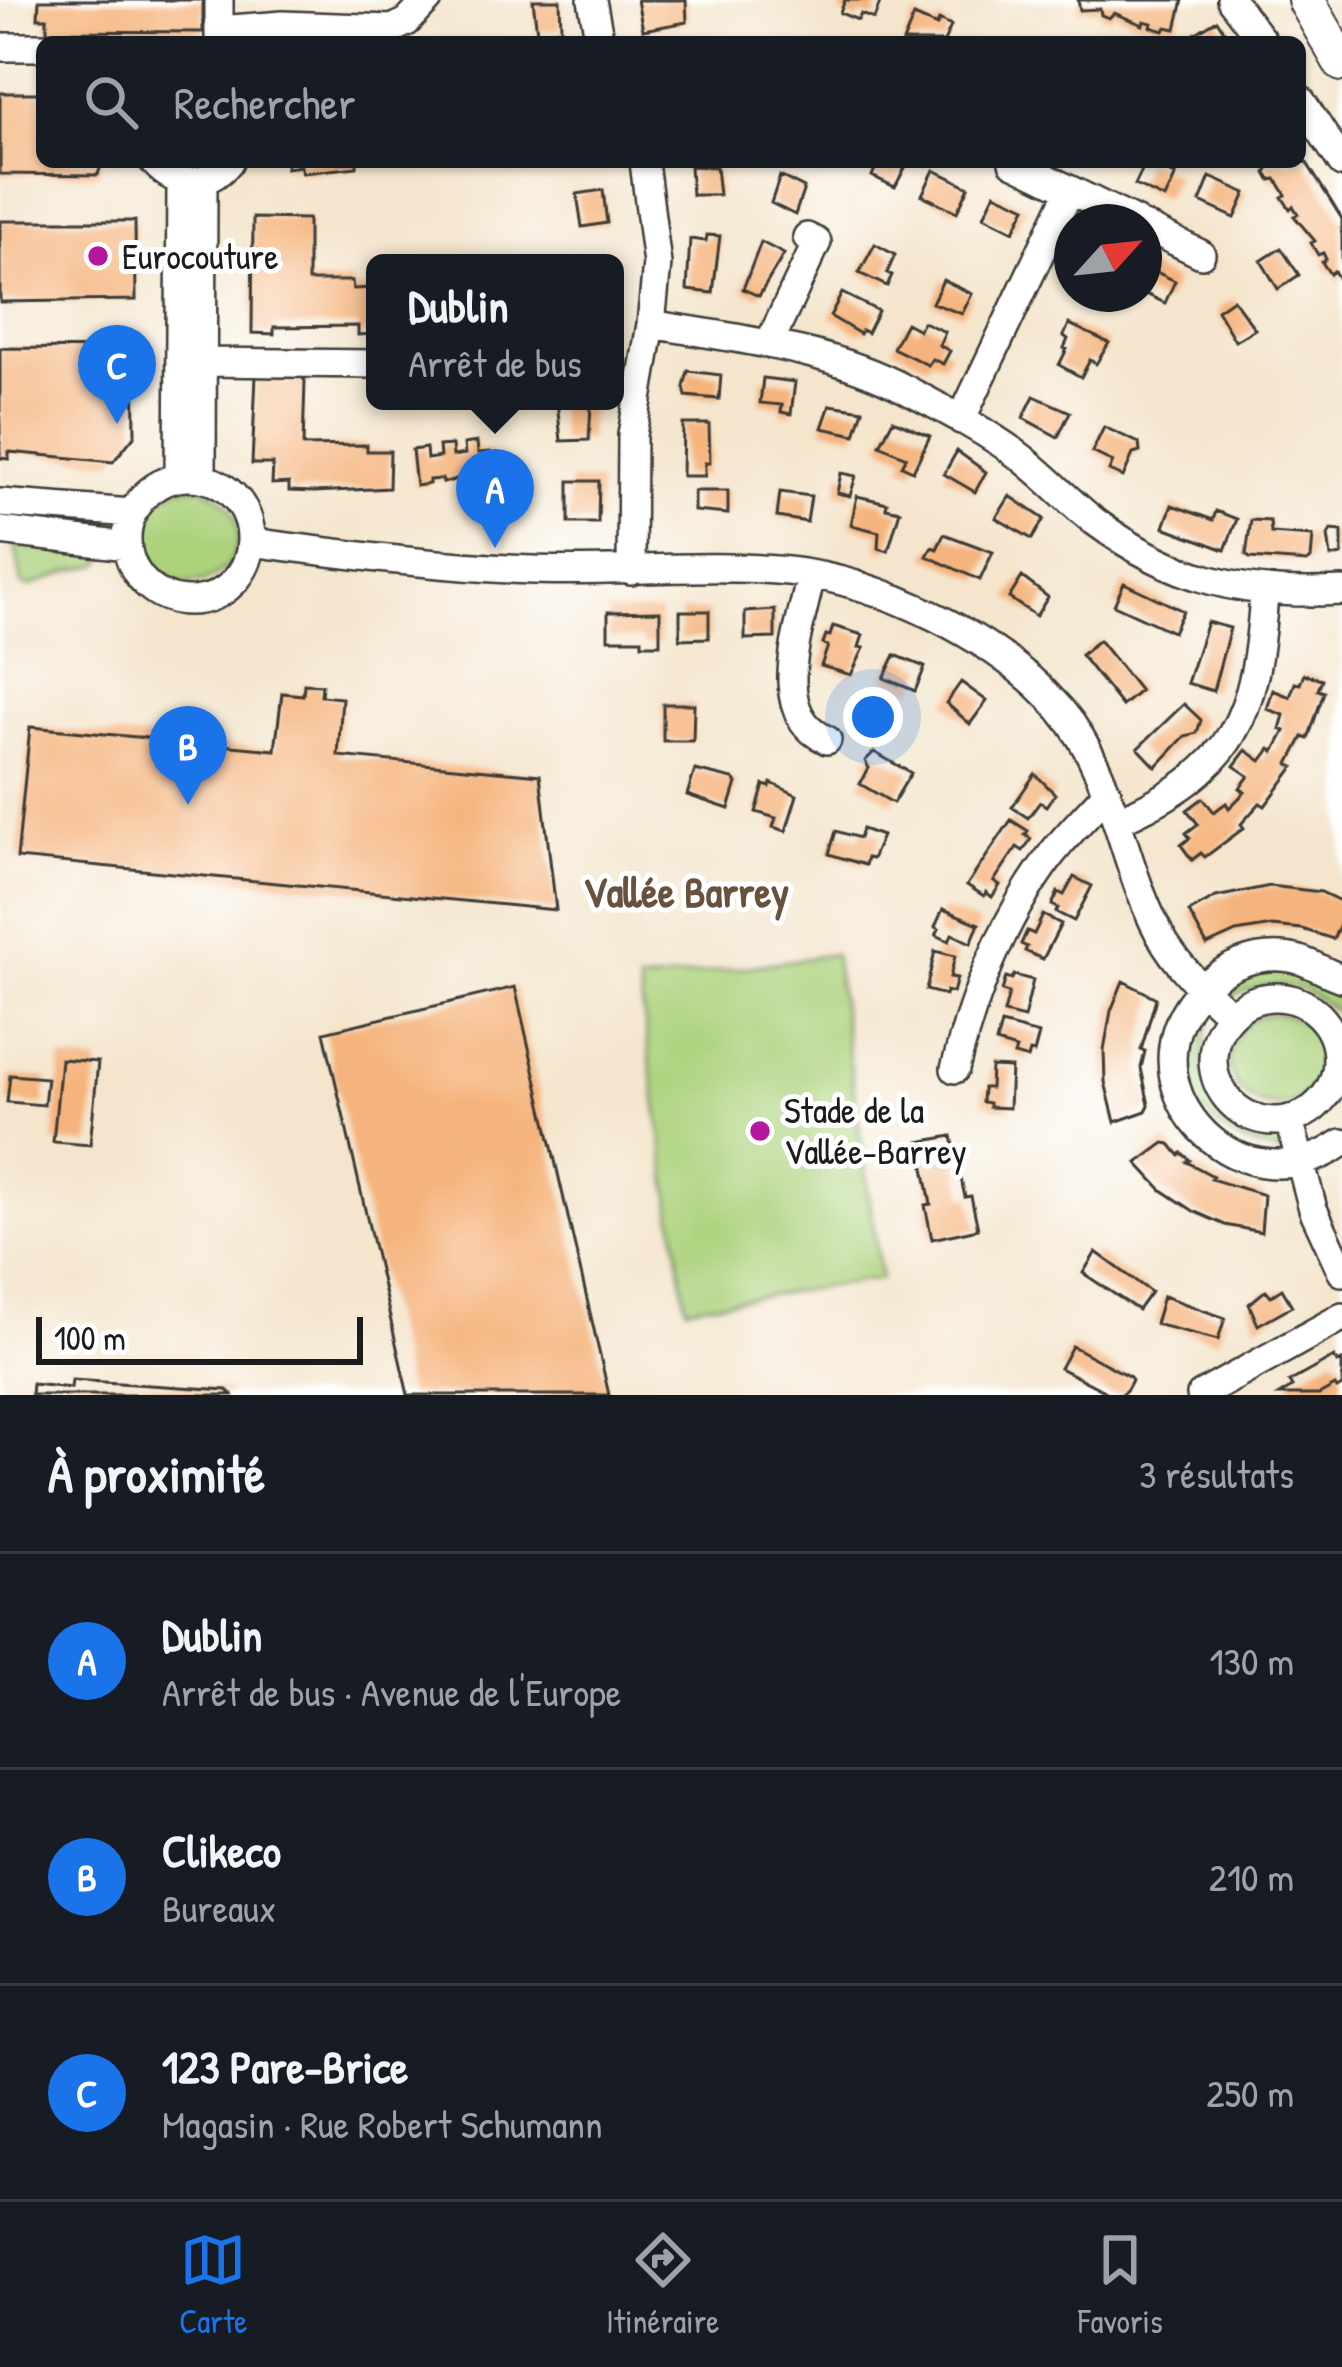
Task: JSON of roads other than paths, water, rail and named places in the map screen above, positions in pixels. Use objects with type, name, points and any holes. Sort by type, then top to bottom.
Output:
[{"type":"main road","points":[[1306,0],[1342,63]]},
{"type":"street","points":[[219,0],[219,36],[283,25],[392,36],[428,0]]},
{"type":"street","points":[[592,0],[599,36]]},
{"type":"street","points":[[1231,0],[1258,36]]},
{"type":"street","points":[[0,47],[36,47]]},
{"type":"street","points":[[1306,108],[1342,163]]},
{"type":"street","points":[[166,168],[192,181]]},
{"type":"street","points":[[192,181],[218,168]]},
{"type":"street","points":[[631,571],[632,435],[652,325],[657,264],[645,168]]},
{"type":"street","points":[[1025,168],[1099,204]]},
{"type":"street","points":[[191,478],[203,362],[192,181]]},
{"type":"street","points":[[191,478],[192,181]]},
{"type":"street","points":[[961,420],[1070,190]]},
{"type":"street","points":[[1162,235],[1201,254]]},
{"type":"street","points":[[769,344],[817,242],[807,237]]},
{"type":"street","points":[[652,325],[769,344],[864,371],[903,388],[1019,456],[1091,519],[1151,559],[1184,574],[1264,592],[1342,591]]},
{"type":"street","points":[[203,362],[366,364]]},
{"type":"street","points":[[191,478],[225,488],[242,506],[251,542],[238,578],[218,594],[196,601],[173,599],[152,589],[133,565],[127,547],[133,513],[146,493],[191,478]]},
{"type":"street","points":[[0,503],[133,513]]},
{"type":"street","points":[[0,531],[127,547]]},
{"type":"street","points":[[251,542],[495,568],[768,570],[811,575],[924,611],[998,656],[1066,716],[1089,749],[1160,934],[1178,963],[1231,1015]]},
{"type":"street","points":[[811,575],[789,694],[812,734],[827,740]]},
{"type":"street","points":[[1117,821],[1186,784],[1234,731],[1259,662],[1264,592]]},
{"type":"street","points":[[955,1069],[976,997],[1009,922],[1054,851],[1107,792]]},
{"type":"street","points":[[1342,978],[1302,959],[1264,957],[1228,969],[1186,1009],[1174,1046],[1176,1084],[1191,1119],[1203,1134],[1235,1156],[1272,1165],[1300,1162],[1342,1143]]},
{"type":"street","points":[[1285,997],[1336,1027],[1338,1058],[1332,1085],[1315,1107],[1274,1121],[1243,1112],[1221,1089],[1213,1058],[1215,1042],[1231,1015],[1250,1001],[1285,997]]},
{"type":"street","points":[[1289,1119],[1323,1236],[1342,1272]]},
{"type":"street","points":[[1202,1395],[1342,1317]]},
{"type":"place","name":"Eurocouture","points":[[98,256]]},
{"type":"place","name":"123 Pare-Brice","points":[[117,424]]},
{"type":"place","name":"Dublin","points":[[495,548]]},
{"type":"place","name":"Clikeco","points":[[188,805]]},
{"type":"place","name":"Stade de la Vallée-Barrey","points":[[760,1131]]},
{"type":"district","name":"Vallée Barrey","points":[[686,892]]}]
